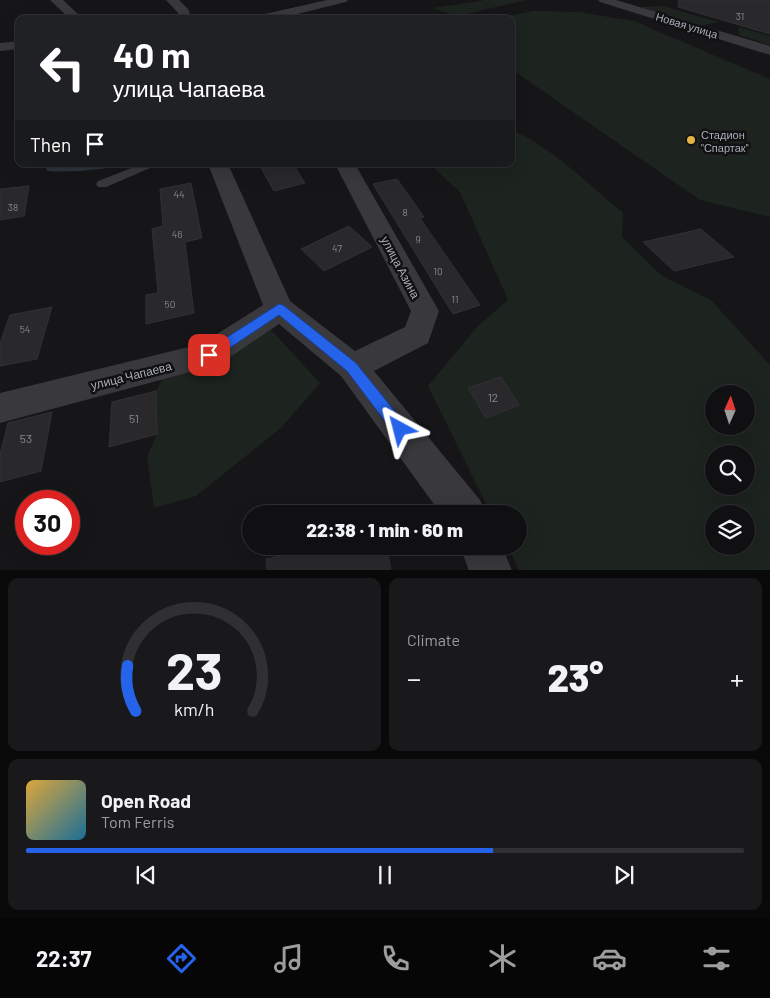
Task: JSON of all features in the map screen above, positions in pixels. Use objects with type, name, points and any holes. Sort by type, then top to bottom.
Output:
[{"type":"street","points":[[56,0],[73,15]]},
{"type":"street","points":[[172,0],[185,15]]},
{"type":"street","points":[[288,15],[342,0]]},
{"type":"street","name":"Новая улица","points":[[604,0],[770,50]]},
{"type":"street","points":[[0,47],[15,45]]},
{"type":"street","points":[[219,167],[279,308],[352,367],[459,505]]},
{"type":"street","name":"улица Азина","points":[[347,167],[425,310],[417,335],[352,367]]},
{"type":"street","name":"улица Чапаева","points":[[0,408],[209,355],[263,321],[279,308]]},
{"type":"street","points":[[485,555],[491,570]]},
{"type":"lane","points":[[102,184],[144,167]]},
{"type":"shaded area","points":[[486,0],[527,0],[461,15],[454,15],[432,8]]},
{"type":"shaded area","points":[[663,6],[718,22],[701,26],[639,7]]},
{"type":"shaded area","name":"Стадион \"Спартак\"","points":[[533,11],[579,12],[634,21],[770,79],[770,217],[700,200],[515,72],[514,15]]},
{"type":"shaded area","points":[[738,27],[770,36],[770,45],[739,35]]},
{"type":"shaded area","points":[[515,132],[525,136],[554,155],[623,213],[622,237],[661,275],[711,300],[770,365],[770,570],[519,570],[512,555],[527,555],[527,505],[487,505],[428,386],[477,327],[508,300],[460,192],[434,167],[515,167]]},
{"type":"shaded area","points":[[46,167],[110,167],[89,170],[47,171]]},
{"type":"shaded area","points":[[263,321],[320,383],[281,428],[196,496],[154,508],[147,457],[157,434],[156,391],[170,365]]},
{"type":"building","points":[[679,0],[770,0],[770,34],[678,7]]},
{"type":"building","points":[[261,167],[295,167],[305,183],[274,191]]},
{"type":"building","points":[[397,179],[424,217],[420,218],[480,305],[453,314],[373,184]]},
{"type":"building","points":[[191,183],[202,238],[185,242],[194,313],[146,324],[146,295],[158,293],[152,229],[163,226],[160,189]]},
{"type":"building","points":[[29,186],[24,216],[0,220],[0,189]]},
{"type":"building","points":[[349,226],[372,247],[324,271],[301,249]]},
{"type":"building","points":[[701,229],[734,257],[674,271],[643,242]]},
{"type":"building","points":[[52,307],[37,359],[0,366],[0,343],[10,315]]},
{"type":"building","points":[[501,377],[519,405],[486,418],[468,388]]},
{"type":"building","points":[[156,391],[157,434],[109,447],[112,402]]},
{"type":"building","points":[[52,412],[41,471],[0,482],[0,454],[8,423]]},
{"type":"building","points":[[285,555],[388,555],[391,570],[267,570],[266,559]]},
{"type":"place","name":"Стадион \"Спартак\"","points":[[691,140]]},
{"type":"route","points":[[209,355],[263,321],[279,308],[352,367],[400,429]]}]
